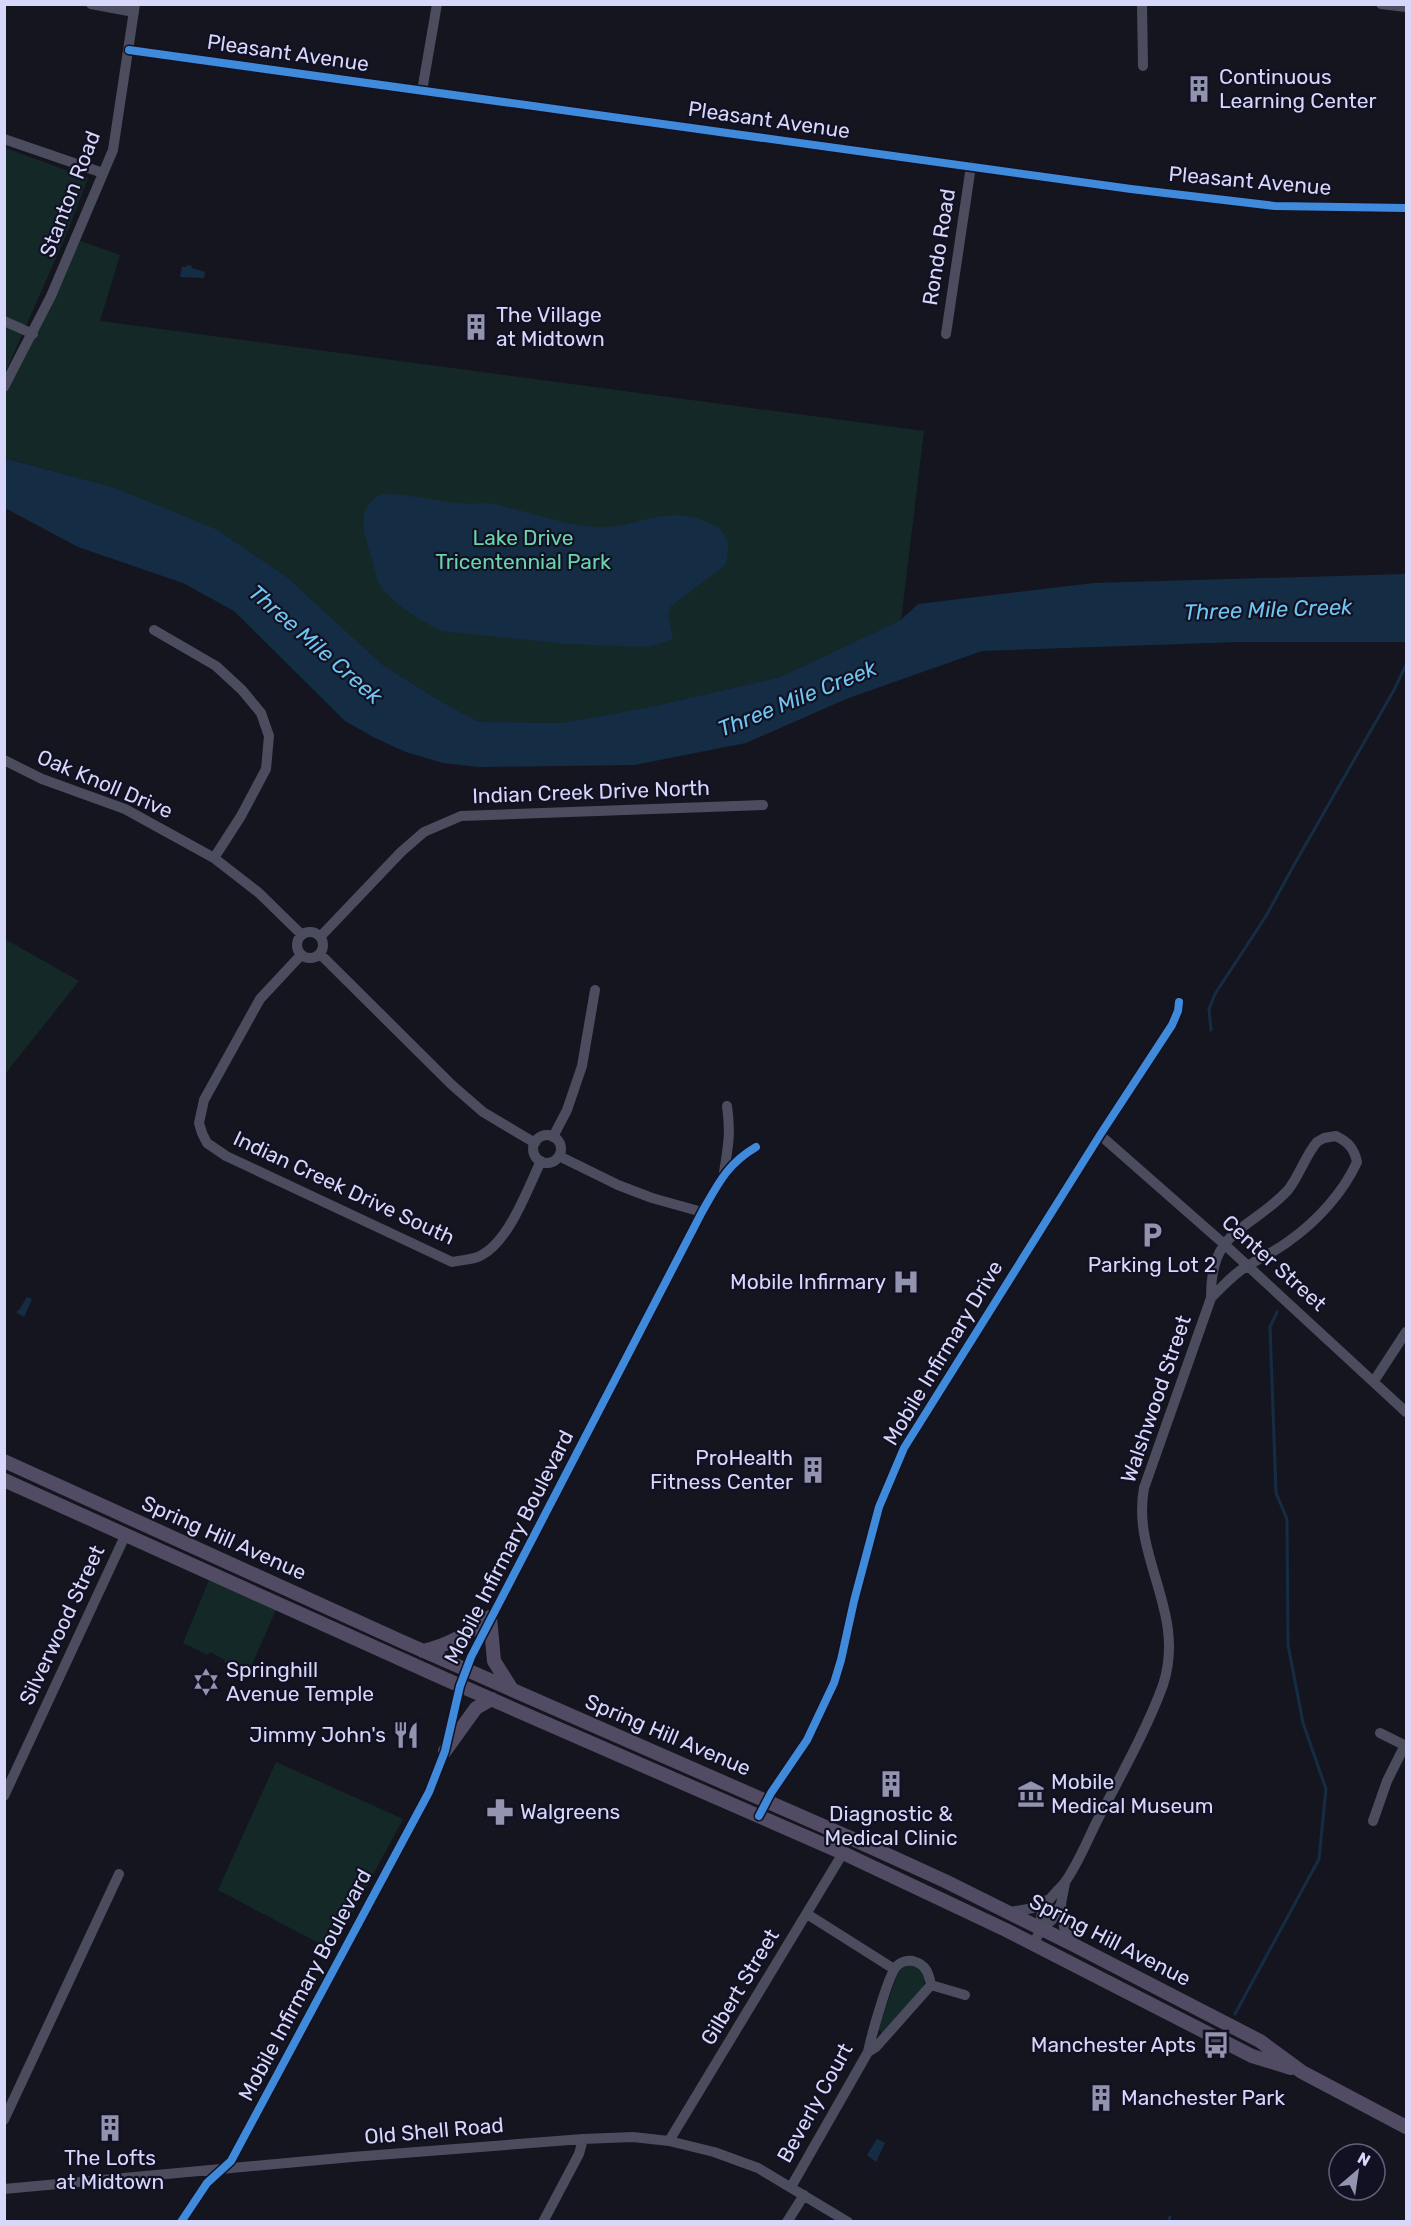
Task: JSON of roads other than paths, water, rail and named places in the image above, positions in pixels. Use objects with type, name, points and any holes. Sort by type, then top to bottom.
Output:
[{"type":"main road","name":"Spring Hill Avenue","points":[[4,1461],[423,1651],[935,1876],[1042,1928],[1260,2041],[1302,2072]]},
{"type":"main road","name":"Spring Hill Avenue","points":[[4,1480],[460,1686],[843,1853],[1033,1944],[1252,2056],[1302,2072],[1405,2122]]},
{"type":"main road","points":[[423,1651],[441,1647],[461,1638],[490,1617]]},
{"type":"main road","points":[[490,1617],[494,1661],[512,1690]]},
{"type":"main road","points":[[445,1751],[476,1708],[492,1699]]},
{"type":"street","points":[[91,4],[134,8]]},
{"type":"street","points":[[422,91],[437,4]]},
{"type":"street","points":[[1142,4],[1143,66]]},
{"type":"street","points":[[1381,4],[1407,7]]},
{"type":"street","name":"Stanton Road","points":[[4,387],[33,334],[113,150],[134,8]]},
{"type":"street","name":"Pleasant Avenue","points":[[129,50],[1131,189],[1275,206],[1407,208]]},
{"type":"street","points":[[4,139],[103,173]]},
{"type":"street","name":"Rondo Road","points":[[946,334],[971,166]]},
{"type":"street","points":[[4,321],[33,334]]},
{"type":"street","points":[[154,630],[216,666],[242,690],[261,713],[269,735],[266,769],[241,816],[214,858]]},
{"type":"street","name":"Oak Knoll Drive","points":[[4,760],[42,779],[125,809],[214,858],[258,893],[302,935]]},
{"type":"street","name":"Indian Creek Drive North","points":[[321,936],[401,852],[424,832],[460,816],[763,805]]},
{"type":"street","points":[[309,932],[321,936],[324,947],[320,954],[313,958],[301,955],[297,947],[302,935],[309,932]]},
{"type":"street","points":[[320,954],[483,1112],[535,1143]]},
{"type":"street","name":"Indian Creek Drive South","points":[[301,955],[261,999],[239,1034],[204,1100],[199,1123],[207,1143],[226,1156],[452,1262],[478,1258],[495,1246],[509,1225],[541,1161]]},
{"type":"street","points":[[553,1137],[567,1110],[582,1066],[595,990]]},
{"type":"street","name":"Mobile Infirmary Drive","points":[[759,1816],[807,1740],[834,1683],[879,1507],[904,1448],[1172,1024],[1179,1002]]},
{"type":"street","name":"Mobile Infirmary Boulevard","points":[[724,1173],[730,1128],[727,1106]]},
{"type":"street","name":"Center Street","points":[[1100,1135],[1248,1265],[1407,1412]]},
{"type":"street","name":"Walshwood Street","points":[[1072,1944],[1064,1927],[1061,1904],[1065,1882],[1139,1736],[1167,1669],[1170,1653],[1167,1617],[1143,1532],[1141,1507],[1144,1488],[1211,1298],[1213,1272],[1224,1244],[1236,1231],[1260,1215],[1289,1188],[1317,1142],[1336,1136],[1345,1140],[1354,1152],[1356,1162],[1338,1192],[1309,1226],[1271,1253],[1248,1265],[1211,1298]]},
{"type":"street","points":[[541,1137],[553,1137],[559,1143],[559,1156],[553,1161],[541,1161],[535,1155],[535,1143],[541,1137]]},
{"type":"street","name":"Mobile Infirmary Boulevard","points":[[181,2222],[207,2183],[231,2161],[429,1792],[445,1751],[460,1686],[490,1617],[702,1212],[724,1173],[741,1155],[756,1147]]},
{"type":"street","points":[[559,1156],[618,1185],[652,1198],[702,1212]]},
{"type":"street","points":[[1374,1382],[1407,1332]]},
{"type":"street","name":"Silverwood Street","points":[[4,1796],[125,1536]]},
{"type":"street","points":[[1373,1821],[1387,1781],[1406,1746],[1380,1733]]},
{"type":"street","name":"Gilbert Street","points":[[669,2140],[843,1853]]},
{"type":"street","points":[[4,2120],[119,1874]]},
{"type":"street","name":"Walshwood Street","points":[[1010,1912],[1033,1908],[1049,1898],[1065,1882]]},
{"type":"street","name":"Walshwood Street","points":[[1042,1928],[1040,1916],[1049,1898]]},
{"type":"street","name":"Walshwood Street","points":[[1033,1944],[1042,1928],[1052,1920],[1061,1904]]},
{"type":"street","points":[[807,1914],[894,1969],[905,1961],[921,1964],[932,1985]]},
{"type":"street","name":"Beverly Court","points":[[791,2187],[868,2052],[894,1969]]},
{"type":"street","points":[[932,1985],[965,1995]]},
{"type":"street","points":[[868,2052],[876,2047],[932,1985]]},
{"type":"street","name":"Old Shell Road","points":[[7,2186],[583,2139],[633,2137],[669,2140],[714,2152],[758,2168],[848,2222]]},
{"type":"street","points":[[543,2222],[581,2151],[583,2139]]},
{"type":"street","points":[[787,2222],[804,2195]]},
{"type":"water","points":[[187,265],[205,272],[204,278],[180,277],[182,267]]},
{"type":"water","name":"Three Mile Creek","points":[[4,458],[116,488],[216,529],[287,577],[383,665],[440,701],[479,722],[562,723],[650,707],[780,677],[901,620],[918,604],[1094,583],[1406,574],[1406,642],[1238,642],[982,651],[846,699],[746,743],[634,765],[479,767],[443,763],[406,752],[345,721],[234,611],[183,583],[78,547],[5,508]]},
{"type":"water","points":[[381,494],[463,504],[495,504],[555,520],[593,527],[623,525],[663,516],[692,517],[709,523],[725,535],[728,544],[726,564],[670,607],[668,616],[673,639],[649,647],[567,644],[442,631],[416,617],[391,598],[378,580],[363,522],[367,507]]},
{"type":"water","points":[[27,1297],[32,1299],[24,1317],[16,1312]]},
{"type":"water","points":[[877,2139],[885,2143],[876,2162],[867,2155]]},
{"type":"waterway","points":[[1211,1030],[1209,1009],[1215,994],[1266,916],[1406,665]]},
{"type":"waterway","points":[[1235,2014],[1319,1859],[1326,1789],[1303,1723],[1288,1645],[1287,1519],[1276,1493],[1270,1327],[1277,1312]]},
{"type":"waterway","points":[[1168,2222],[1170,2217]]},
{"type":"place","name":"Continuous Learning Center","points":[[1199,89]]},
{"type":"place","name":"The Village at Midtown","points":[[476,327]]},
{"type":"place","name":"Parking Lot 2","points":[[1152,1235]]},
{"type":"place","name":"Mobile Infirmary","points":[[906,1282]]},
{"type":"place","name":"ProHealth Fitness Center","points":[[813,1470]]},
{"type":"place","name":"Springhill Avenue Temple","points":[[206,1682]]},
{"type":"place","name":"Jimmy John's","points":[[406,1735]]},
{"type":"place","name":"Diagnostic & Medical Clinic","points":[[891,1784]]},
{"type":"place","name":"Mobile Medical Museum","points":[[1031,1794]]},
{"type":"place","name":"Walgreens","points":[[500,1812]]},
{"type":"place","name":"Manchester Apts","points":[[1216,2045]]},
{"type":"place","name":"Manchester Park","points":[[1101,2098]]},
{"type":"place","name":"The Lofts at Midtown","points":[[110,2128]]},
{"type":"park label","name":"Lake Drive Tricentennial Park","points":[[523,550]]}]
